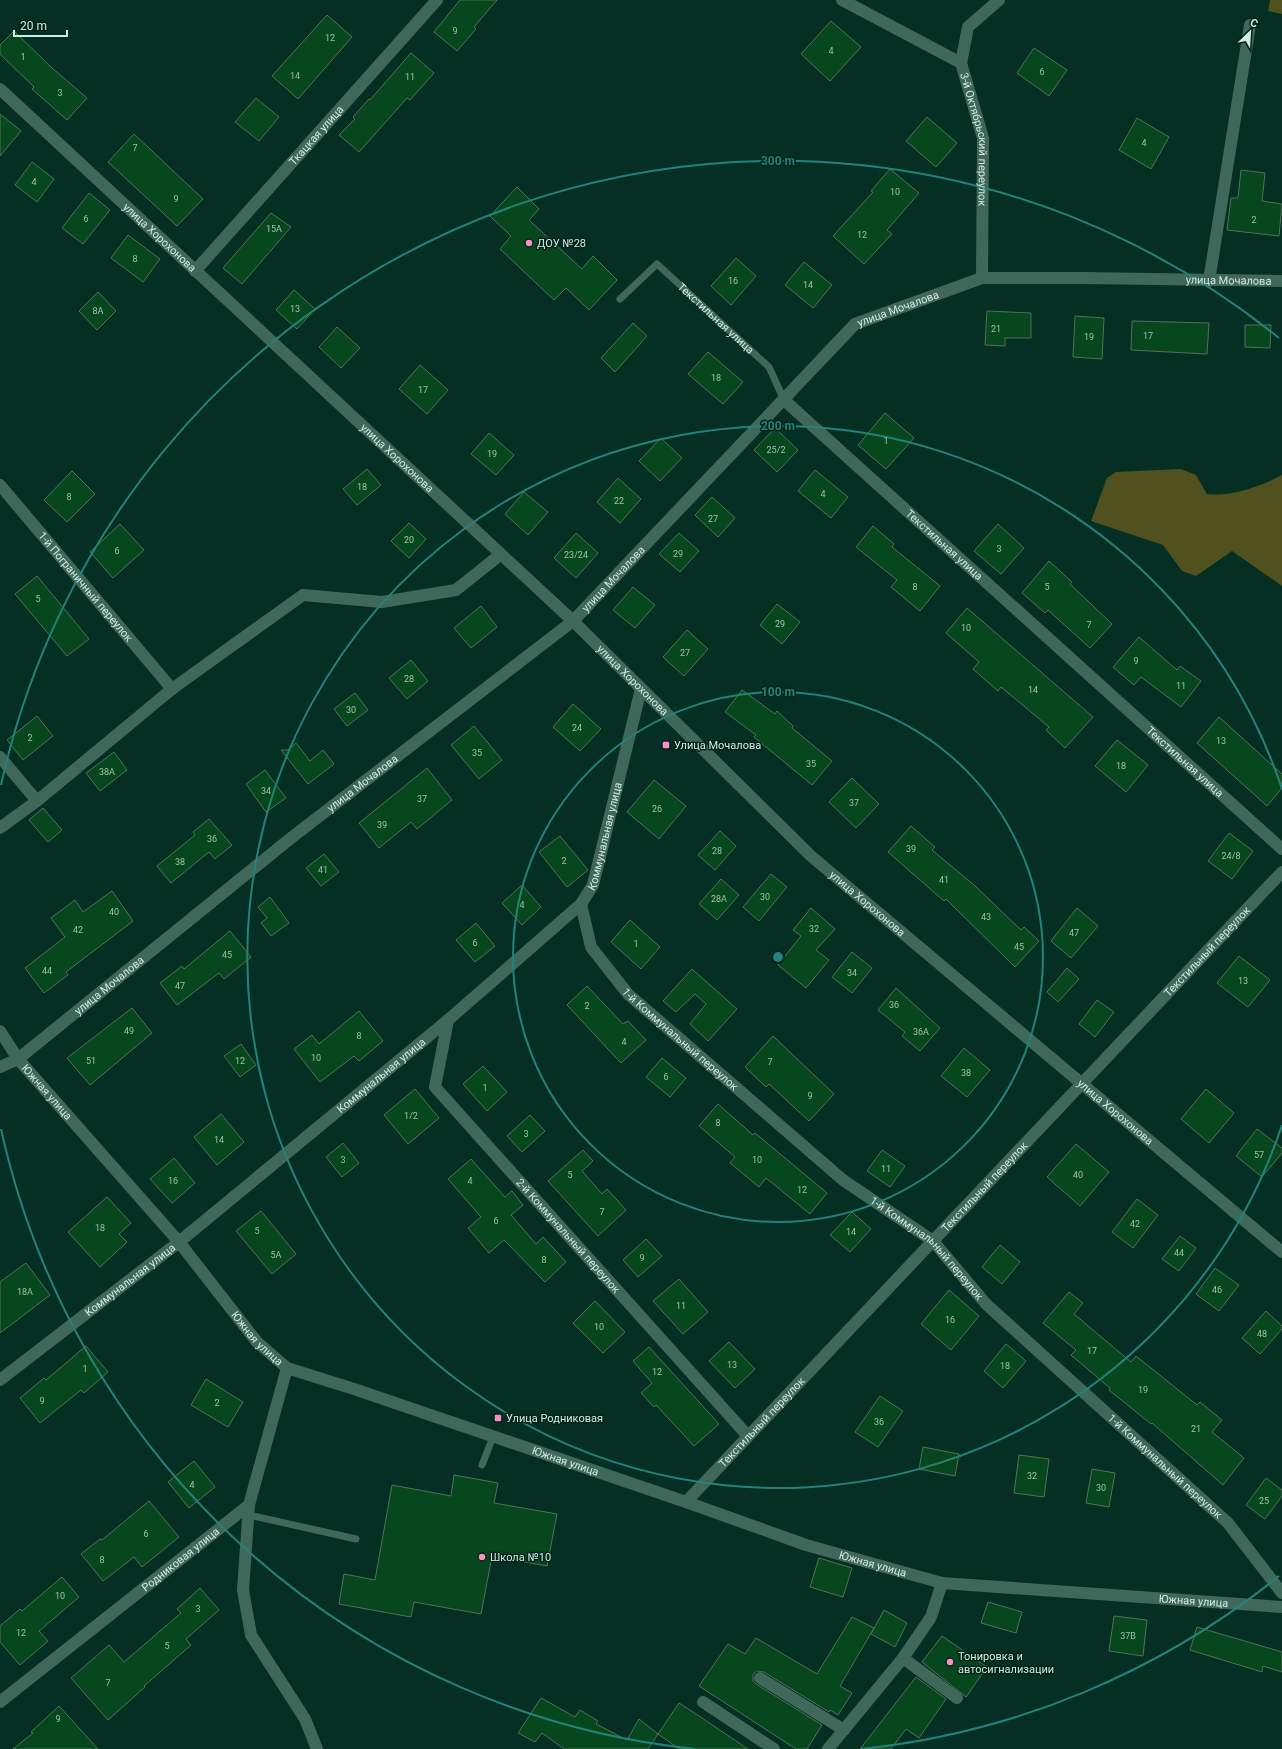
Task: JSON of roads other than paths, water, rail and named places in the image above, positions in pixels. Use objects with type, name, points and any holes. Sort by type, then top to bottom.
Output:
[{"type":"street","name":"Ткацкая улица","points":[[195,271],[437,0]]},
{"type":"street","name":"3-й Октябрьский переулок","points":[[842,0],[961,63],[983,138],[982,278]]},
{"type":"street","points":[[961,63],[968,27],[999,0]]},
{"type":"street","points":[[1209,281],[1250,25]]},
{"type":"street","name":"улица Хорохонова","points":[[0,89],[573,621],[811,856],[1282,1252]]},
{"type":"street","name":"улица Мочалова","points":[[0,1068],[18,1059],[291,838],[573,621],[855,324],[982,278],[1282,281]]},
{"type":"street","name":"Текстильная улица","points":[[784,400],[1282,849]]},
{"type":"street","name":"1-й Пограничный переулок","points":[[0,485],[172,689]]},
{"type":"street","points":[[0,828],[37,801],[172,689],[304,595],[382,602],[456,590],[501,554]]},
{"type":"street","name":"Коммунальная улица","points":[[0,1380],[179,1242],[448,1020],[580,904],[593,885],[641,689]]},
{"type":"street","points":[[0,757],[37,801]]},
{"type":"street","name":"Текстильный переулок","points":[[686,1502],[747,1435],[1082,1085],[1282,872]]},
{"type":"street","name":"1-й Коммунальный переулок","points":[[580,904],[591,947],[628,994],[843,1180],[933,1241],[986,1304],[1228,1523],[1282,1593]]},
{"type":"street","name":"2-й Коммунальный переулок","points":[[448,1020],[435,1087],[747,1435]]},
{"type":"street","name":"Южная улица","points":[[0,1032],[18,1059],[179,1242],[257,1342],[287,1368],[354,1389],[493,1438],[686,1502],[806,1545],[942,1583],[1282,1607]]},
{"type":"street","points":[[287,1368],[249,1510],[243,1590],[251,1635],[306,1719],[317,1749]]},
{"type":"street","name":"Родниковая улица","points":[[0,1702],[249,1510]]},
{"type":"street","points":[[828,1749],[903,1658],[931,1617],[942,1583]]},
{"type":"street","points":[[903,1658],[957,1698]]},
{"type":"street","points":[[760,1678],[844,1730]]},
{"type":"street","points":[[703,1702],[774,1749]]},
{"type":"lane","name":"Текстильная улица","points":[[620,299],[657,264],[769,367],[784,400]]},
{"type":"lane","points":[[482,1465],[493,1438]]},
{"type":"lane","points":[[249,1510],[356,1539]]},
{"type":"place","name":"ДОУ №28","points":[[529,243]]},
{"type":"place","name":"Улица Мочалова","points":[[666,745]]},
{"type":"place","name":"Улица Родниковая","points":[[498,1418]]},
{"type":"place","name":"Школа №10","points":[[482,1557]]},
{"type":"place","name":"Тонировка и автосигнализации","points":[[950,1662]]}]
